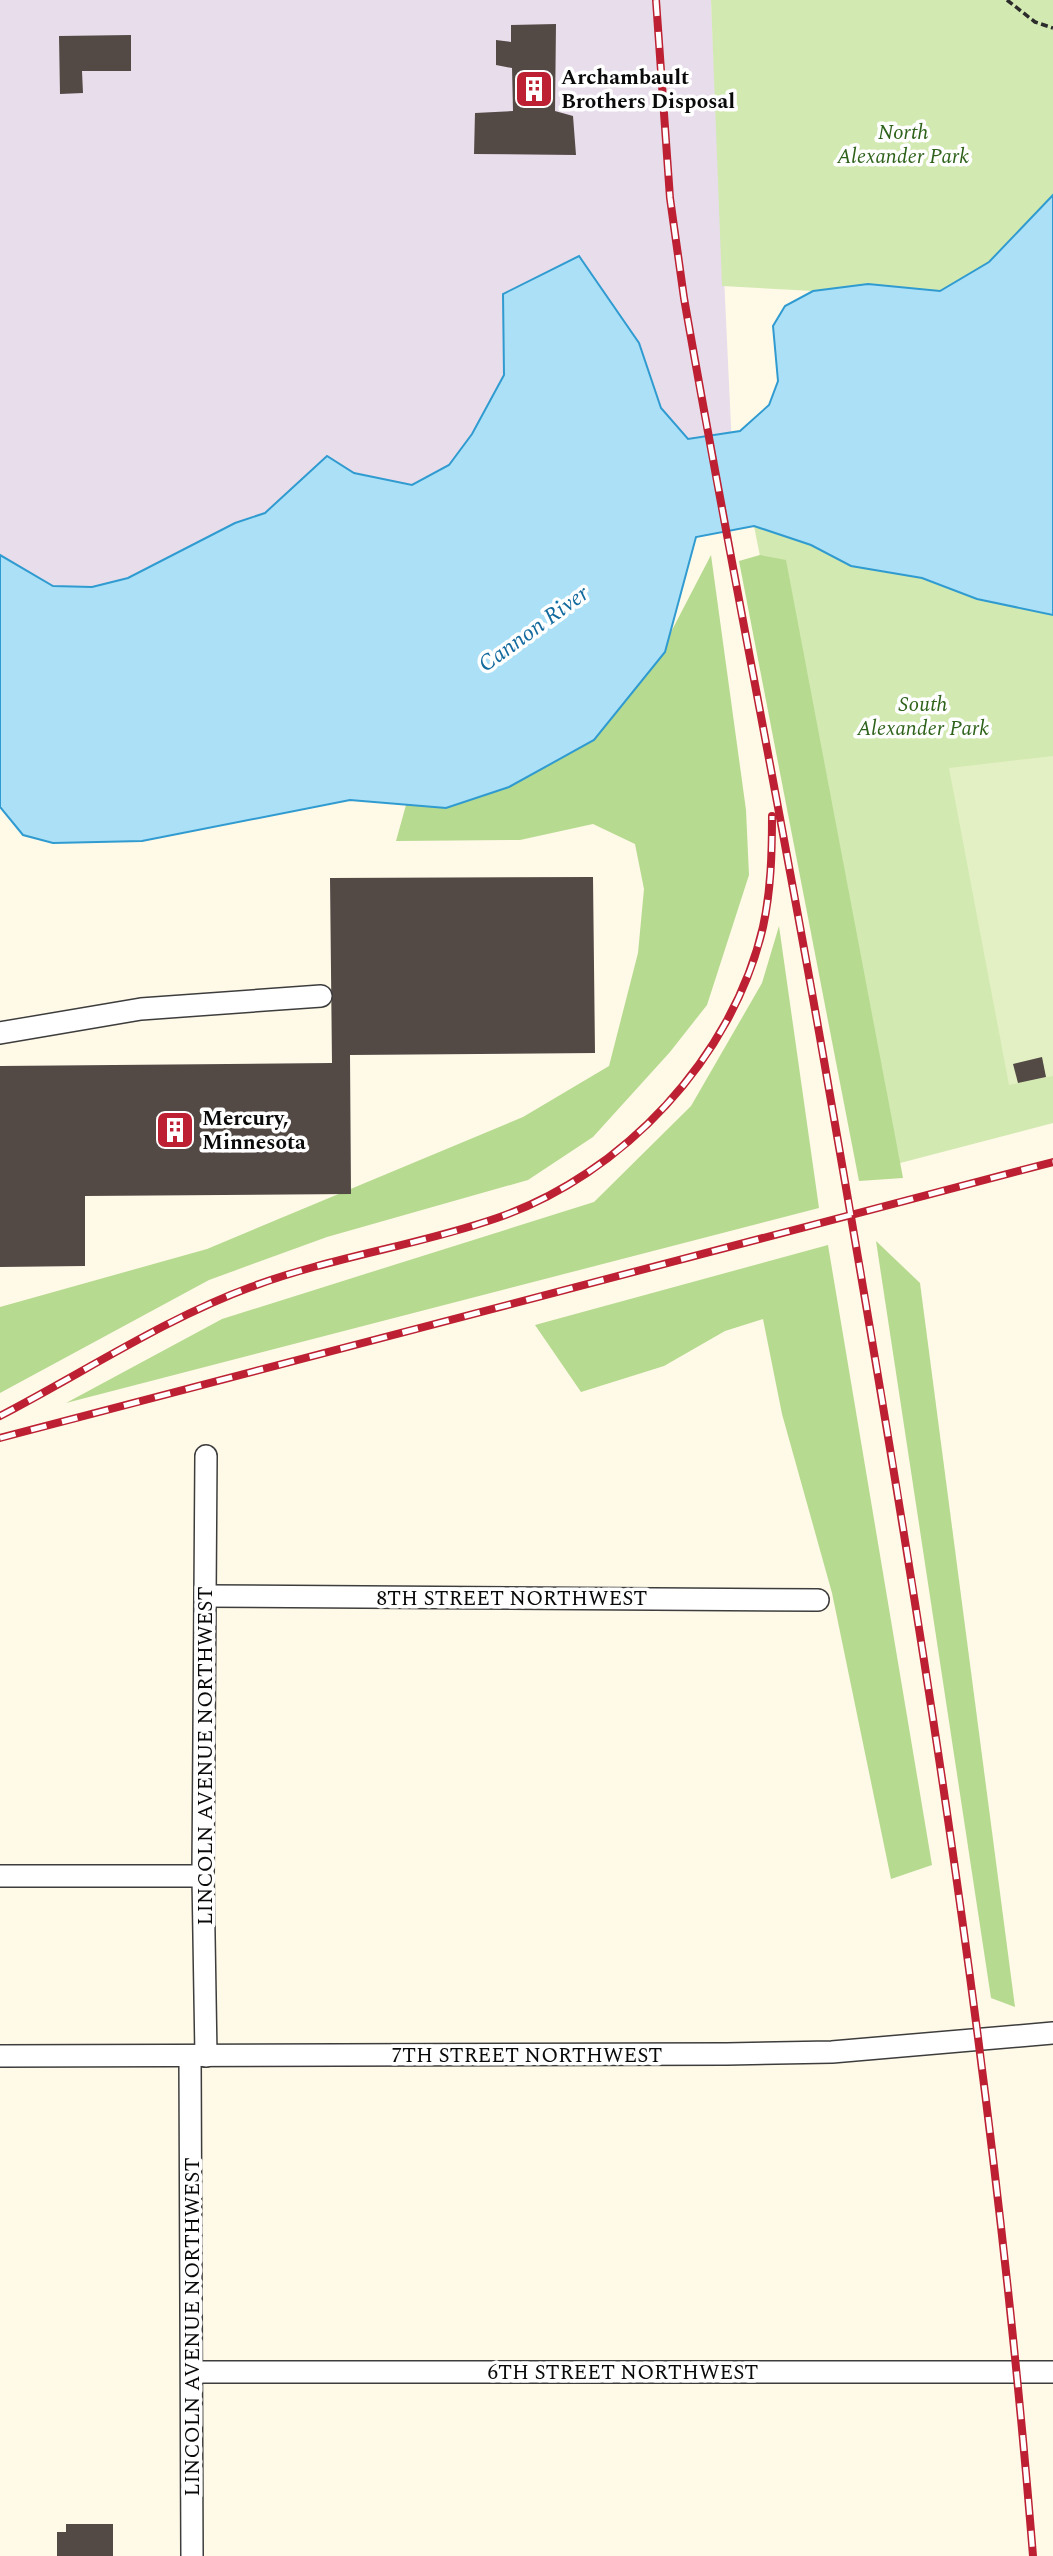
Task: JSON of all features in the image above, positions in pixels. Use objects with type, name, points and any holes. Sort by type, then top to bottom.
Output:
[{"type":"street","points":[[0,1033],[141,1009],[321,996]]},
{"type":"street","name":"LINCOLN AVENUE NORTHWEST","points":[[192,2556],[203,1876],[206,1456]]},
{"type":"street","name":"8TH STREET NORTHWEST","points":[[206,1597],[818,1600]]},
{"type":"street","points":[[0,1876],[203,1876]]},
{"type":"street","name":"7TH STREET NORTHWEST","points":[[0,2056],[779,2053],[937,2044],[1053,2033]]},
{"type":"street","name":"6TH STREET NORTHWEST","points":[[193,2372],[1053,2372]]},
{"type":"path","points":[[1007,0],[1035,22],[1053,28]]},
{"type":"shaded area","points":[[0,0],[711,0],[733,469],[200,669],[0,598]]},
{"type":"green space","name":"North Alexander Park","points":[[711,0],[1053,0],[1053,195],[989,262],[940,291],[868,284],[813,291],[722,286]]},
{"type":"green space","name":"South Alexander Park","points":[[754,526],[811,545],[851,566],[922,578],[977,599],[1053,615],[1053,1123],[881,1168]]},
{"type":"green space","points":[[711,555],[746,810],[749,875],[707,1005],[670,1052],[593,1137],[528,1180],[327,1237],[209,1280],[0,1393],[0,1307],[207,1249],[523,1117],[609,1066],[638,953],[644,889],[635,844],[593,824],[520,840],[396,841],[406,805],[509,787],[594,740],[671,632]]},
{"type":"green space","points":[[760,555],[786,560],[903,1178],[859,1181],[739,561]]},
{"type":"green space","points":[[1053,756],[1053,1076],[1009,1085],[949,768]]},
{"type":"green space","points":[[779,926],[819,1208],[66,1403],[222,1319],[594,1202],[691,1106],[762,983]]},
{"type":"green space","points":[[876,1241],[920,1283],[1015,2007],[991,1998]]},
{"type":"green space","points":[[828,1245],[932,1865],[891,1879],[832,1593],[782,1414],[763,1319],[725,1331],[664,1366],[581,1392],[535,1325]]},
{"type":"water","name":"Cannon River","points":[[1053,195],[1053,615],[977,599],[922,578],[851,566],[811,545],[754,526],[696,537],[665,652],[594,740],[509,787],[446,808],[350,800],[142,841],[53,843],[23,835],[0,807],[0,555],[53,586],[92,587],[128,578],[235,523],[265,513],[327,456],[354,473],[412,485],[449,465],[472,434],[504,375],[503,294],[579,256],[639,343],[661,408],[688,439],[740,431],[769,405],[778,381],[773,326],[785,306],[813,291],[868,284],[940,291],[989,262]]},
{"type":"building","name":"Archambault Brothers Disposal","points":[[556,24],[555,111],[573,116],[576,155],[474,154],[475,113],[513,111],[512,68],[496,65],[496,40],[511,42],[511,25]]},
{"type":"building","points":[[131,35],[131,71],[82,71],[83,93],[60,94],[59,36]]},
{"type":"building","points":[[593,877],[595,1053],[350,1055],[351,1194],[85,1196],[85,1266],[0,1267],[0,1066],[332,1063],[330,878]]},
{"type":"building","points":[[1042,1057],[1046,1077],[1018,1083],[1013,1064]]},
{"type":"building","points":[[66,2524],[113,2524],[113,2556],[57,2556],[57,2532],[66,2532]]},
{"type":"railway","points":[[656,0],[670,198],[684,298],[823,1055],[887,1429],[946,1803],[996,2179],[1033,2556]]},
{"type":"railway","points":[[0,1416],[156,1330],[219,1300],[281,1277],[497,1218],[543,1198],[588,1173],[629,1141],[666,1105],[699,1065],[726,1021],[748,975],[763,927],[768,899],[772,816]]},
{"type":"railway","points":[[0,1438],[1053,1162]]},
{"type":"place","name":"Archambault Brothers Disposal","points":[[534,89]]},
{"type":"place","name":"Mercury, Minnesota","points":[[175,1130]]}]
